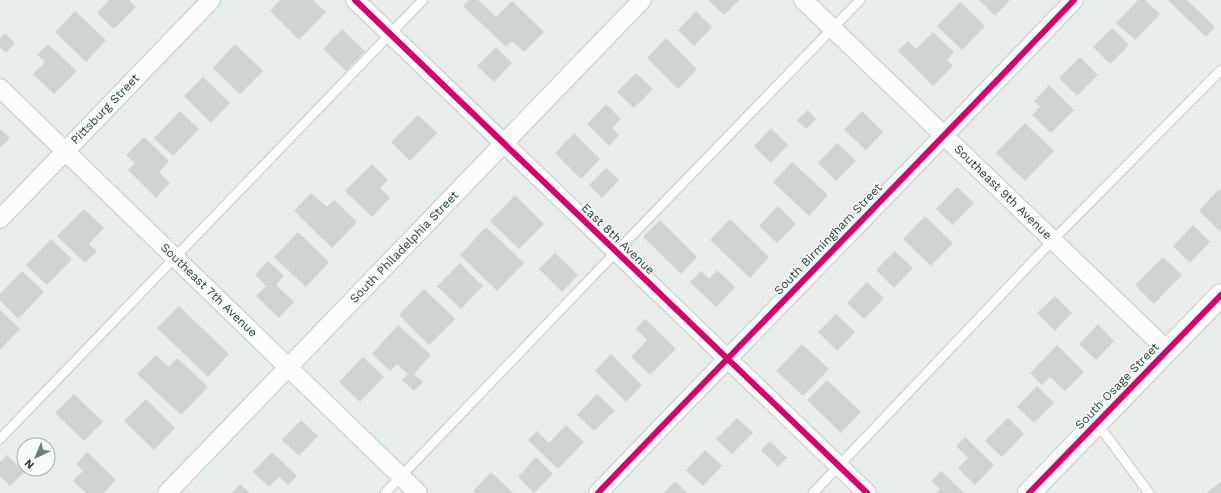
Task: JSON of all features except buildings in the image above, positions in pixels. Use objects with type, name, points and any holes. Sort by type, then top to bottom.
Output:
[{"type":"street","name":"Pittsburg Street","points":[[0,219],[211,0]]},
{"type":"street","name":"East 8th Avenue","points":[[355,0],[867,493]]},
{"type":"street","name":"South Philadelphia Street","points":[[167,493],[642,0]]},
{"type":"street","name":"Southeast 9th Avenue","points":[[803,0],[1167,350]]},
{"type":"street","name":"South Birmingham Street","points":[[598,493],[727,358],[945,136],[1074,0]]},
{"type":"street","name":"Southeast 7th Avenue","points":[[0,88],[418,493]]},
{"type":"street","name":"South Osage Street","points":[[1029,493],[1167,350],[1218,304]]},
{"type":"lane","points":[[0,440],[423,0]]},
{"type":"lane","points":[[385,493],[860,0]]},
{"type":"lane","points":[[813,493],[1053,240],[1221,70]]},
{"type":"lane","points":[[1097,423],[1150,493]]},
{"type":"cycle path","points":[[355,0],[867,493]]},
{"type":"cycle path","points":[[598,493],[1074,0]]},
{"type":"cycle path","points":[[1029,493],[1221,295]]}]
